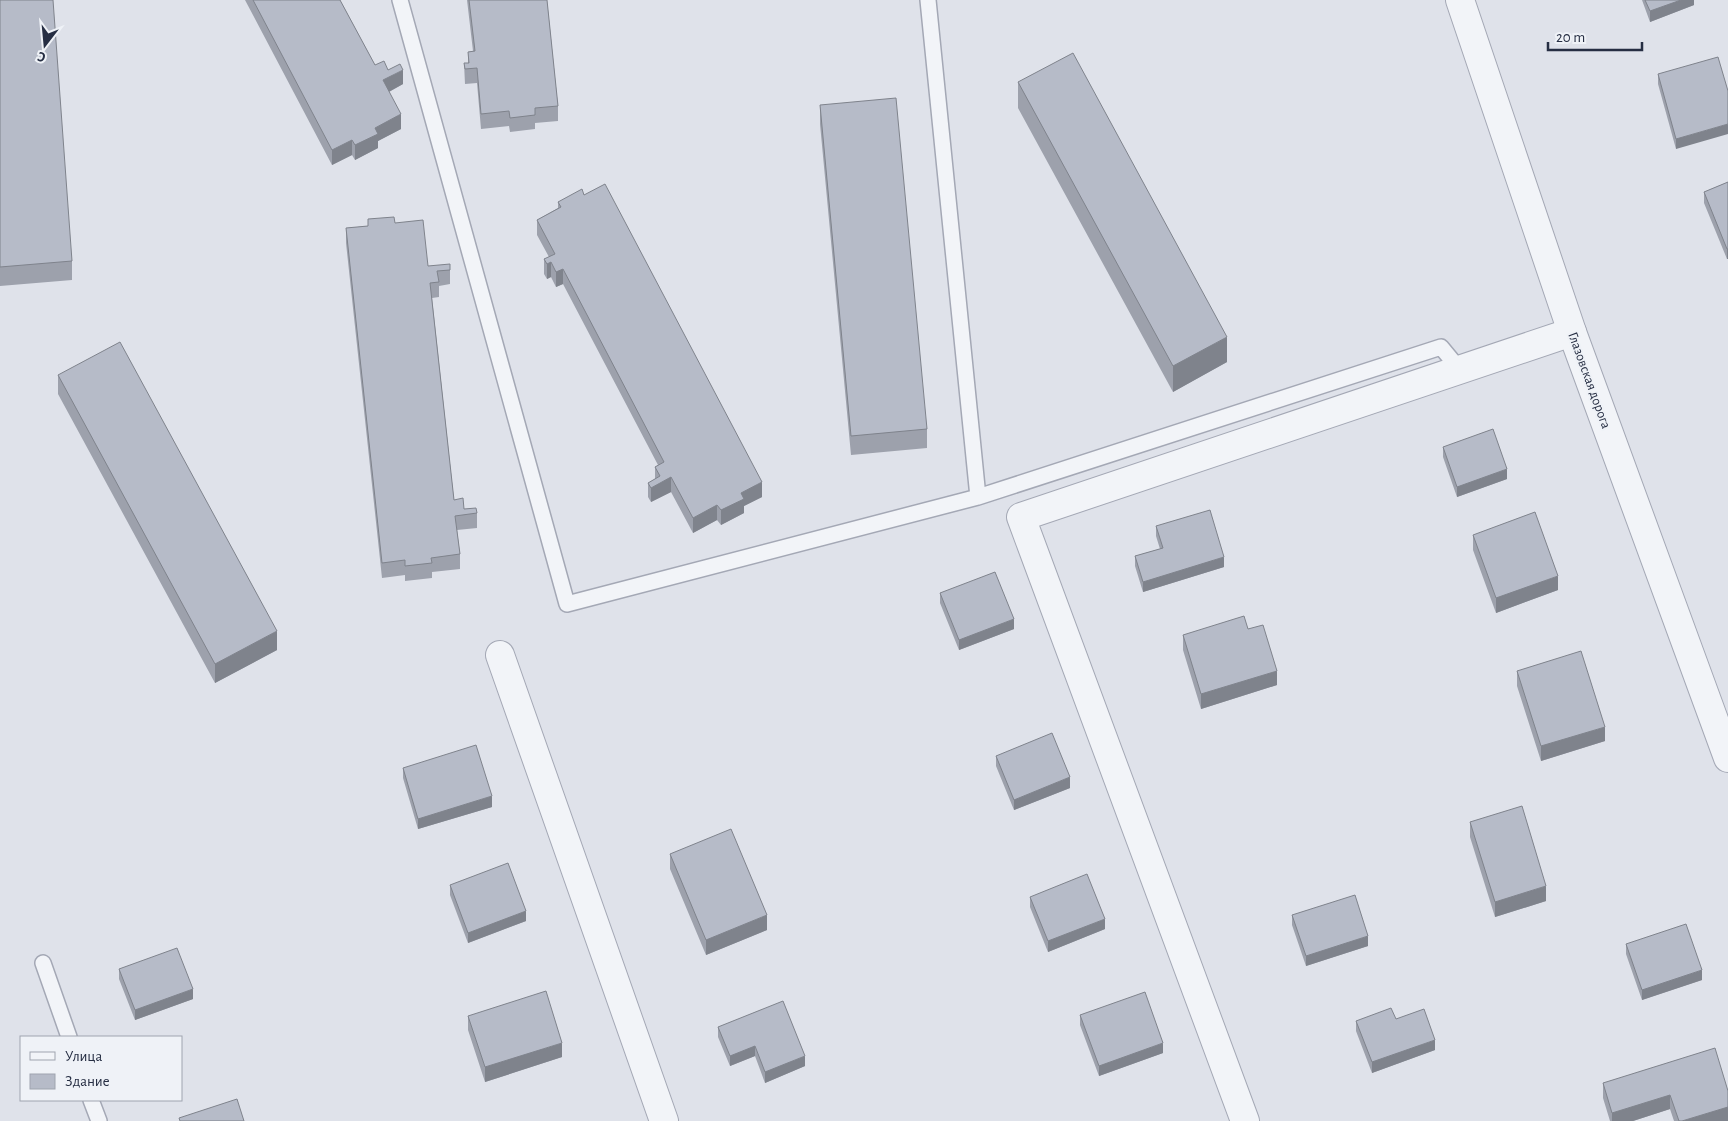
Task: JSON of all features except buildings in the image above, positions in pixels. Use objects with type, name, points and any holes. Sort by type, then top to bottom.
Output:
[{"type":"street","name":"Глазовская дорога","points":[[1460,0],[1572,332],[1728,758]]},
{"type":"street","points":[[1245,1121],[1021,517],[1572,332]]},
{"type":"street","points":[[500,655],[664,1121]]},
{"type":"lane","points":[[400,0],[567,604],[978,497],[1441,347],[1460,370]]},
{"type":"lane","points":[[917,0],[931,26]]},
{"type":"lane","points":[[928,0],[978,497]]},
{"type":"lane","points":[[43,963],[69,1036]]},
{"type":"lane","points":[[91,1101],[99,1121]]}]
